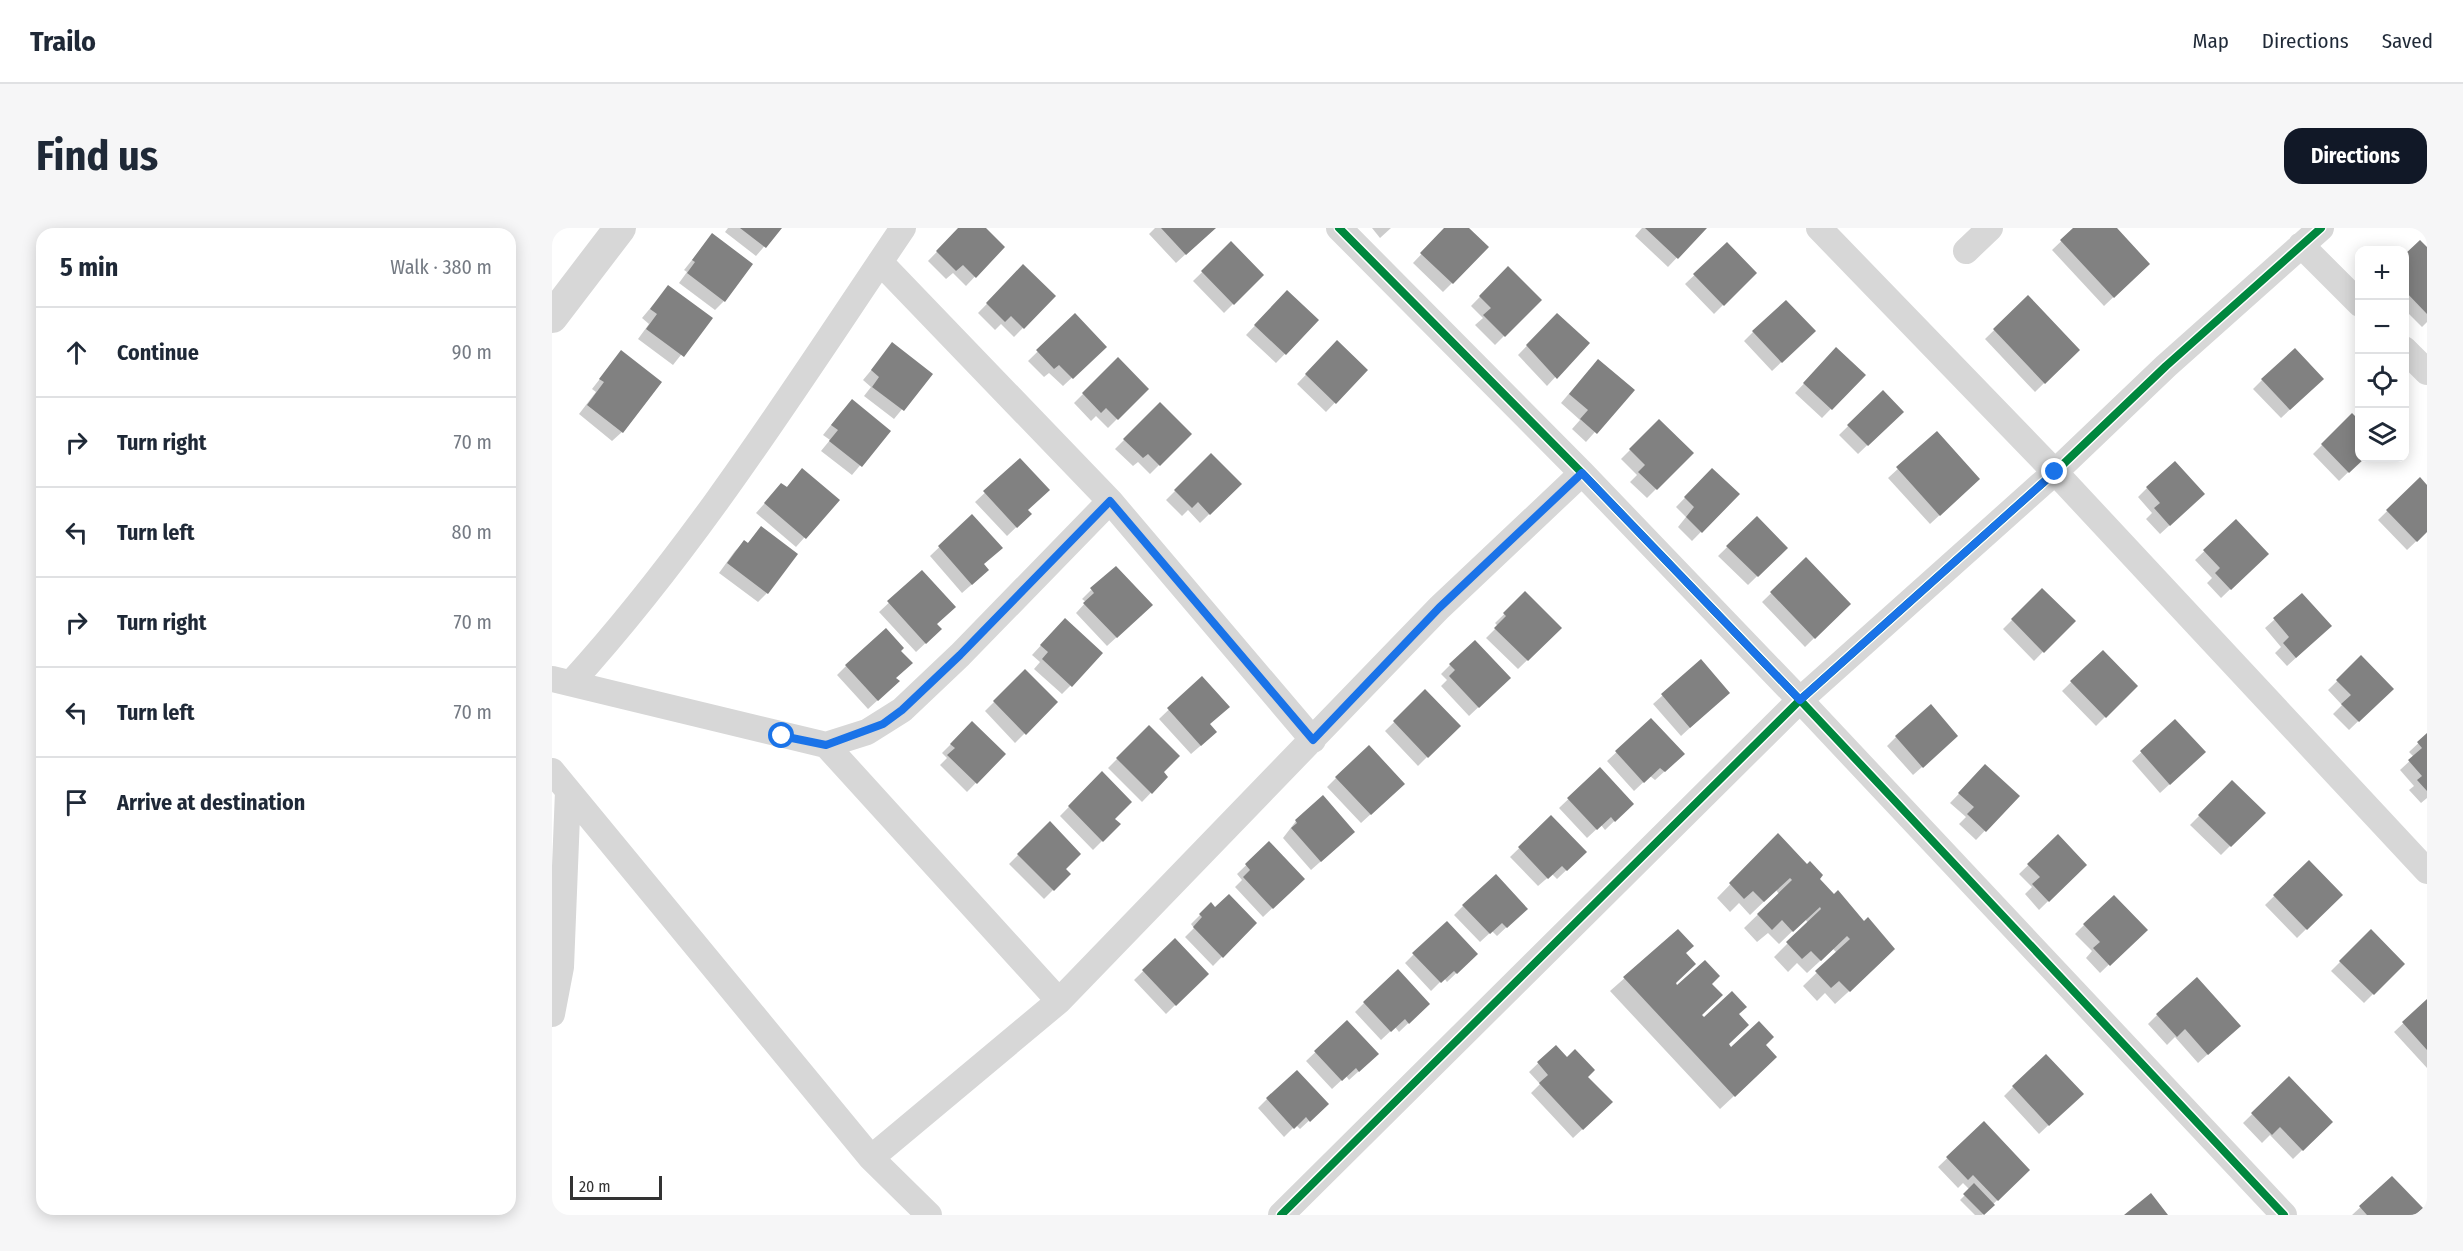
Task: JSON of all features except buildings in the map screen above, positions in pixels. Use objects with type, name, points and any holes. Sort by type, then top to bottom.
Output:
[{"type":"street","points":[[552,317],[620,228]]},
{"type":"street","points":[[562,680],[617,632],[710,512],[903,228]]},
{"type":"street","points":[[1339,228],[1582,473],[1800,700],[2284,1215]]},
{"type":"street","points":[[1819,228],[2055,472],[2427,871]]},
{"type":"street","points":[[1966,251],[1990,228]]},
{"type":"street","points":[[1281,1215],[1541,954],[1800,700],[2055,472],[2166,366],[2321,228]]},
{"type":"street","points":[[2301,245],[2356,300]]},
{"type":"street","points":[[880,262],[1110,501],[1313,740]]},
{"type":"street","points":[[2409,354],[2427,372]]},
{"type":"street","points":[[871,1158],[1059,1001],[1439,608],[1582,473]]},
{"type":"street","points":[[562,680],[826,745],[875,728],[902,710],[960,655],[1110,501]]},
{"type":"street","points":[[826,745],[1059,1001]]},
{"type":"street","points":[[552,771],[871,1158],[929,1215]]},
{"type":"street","points":[[552,1014],[561,967],[568,791]]},
{"type":"cycle path","points":[[1339,228],[1582,473],[1800,700],[2284,1215]]},
{"type":"cycle path","points":[[1281,1215],[1800,700],[2055,472],[2166,366],[2321,228]]},
{"type":"route","points":[[782,736],[826,745],[867,732],[883,724],[902,710],[960,655],[1110,501],[1313,740],[1439,608],[1582,473],[1800,700],[2055,472]]}]
